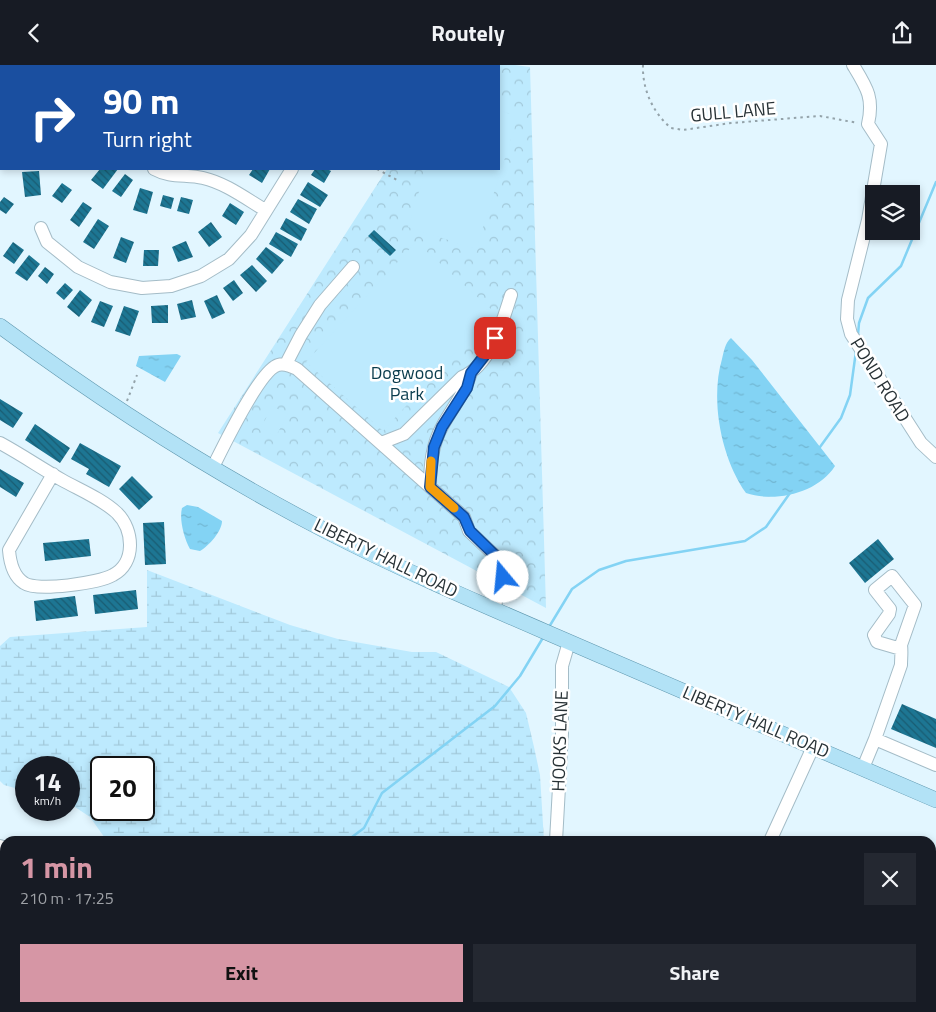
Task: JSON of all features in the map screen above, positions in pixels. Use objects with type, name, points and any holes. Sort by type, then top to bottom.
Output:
[{"type":"main road","name":"LIBERTY HALL ROAD","points":[[0,325],[123,411],[212,467],[332,534],[569,642],[936,799]]},
{"type":"street","points":[[854,65],[867,87],[872,106],[868,125]]},
{"type":"street","name":"POND ROAD","points":[[868,125],[881,144],[868,219],[848,300],[847,319],[851,334],[901,414],[921,443],[936,457]]},
{"type":"street","points":[[157,170],[173,175],[201,177],[218,183],[265,210]]},
{"type":"street","points":[[41,228],[47,241],[78,267],[110,282],[142,288],[171,286],[201,276],[229,259],[250,235],[291,170]]},
{"type":"street","points":[[286,365],[301,335],[320,305],[353,267]]},
{"type":"street","points":[[430,487],[434,447],[442,427],[467,388],[471,373],[488,351],[502,325],[511,295]]},
{"type":"street","points":[[212,467],[262,378],[277,366],[286,365],[297,369],[464,517],[470,531],[506,566],[494,609]]},
{"type":"street","points":[[381,443],[404,434],[462,377],[471,373]]},
{"type":"street","points":[[0,443],[32,460],[53,475],[118,514],[129,532],[130,551],[124,565],[114,575],[99,581],[37,588],[24,584],[16,575],[10,563],[9,550],[53,475]]},
{"type":"street","points":[[863,768],[901,665],[901,649],[915,605],[892,576],[875,590],[890,609],[889,614],[874,635],[878,641],[901,649]]},
{"type":"street","name":"HOOKS LANE","points":[[556,836],[562,733],[562,666],[569,642]]},
{"type":"street","points":[[875,739],[936,765]]},
{"type":"street","points":[[772,836],[813,747]]},
{"type":"path","name":"GULL LANE","points":[[643,65],[647,94],[653,108],[671,128],[683,130],[731,123],[820,116],[868,125]]},
{"type":"path","points":[[379,170],[397,180]]},
{"type":"path","points":[[123,411],[137,375]]},
{"type":"green space","name":"Dogwood Park","points":[[500,65],[530,67],[546,608],[218,433],[386,170],[500,170]]},
{"type":"green space","points":[[500,110],[518,117],[476,249],[408,227],[426,170],[500,170]]},
{"type":"green space","points":[[416,242],[493,311],[383,431],[306,362]]},
{"type":"green space","points":[[272,406],[288,414],[276,436],[261,428]]},
{"type":"green space","points":[[147,570],[290,625],[338,639],[412,652],[436,652],[509,687],[526,713],[540,775],[544,836],[103,836],[93,821],[155,821],[155,756],[90,756],[90,817],[80,810],[80,756],[15,756],[15,788],[4,785],[0,781],[0,646],[10,637],[147,627]]},
{"type":"water","points":[[731,338],[752,360],[835,466],[818,483],[795,493],[770,497],[746,493],[737,479],[724,446],[720,428],[717,392],[725,347]]},
{"type":"water","points":[[177,354],[181,356],[165,382],[136,366],[139,356]]},
{"type":"water","points":[[187,505],[198,507],[222,521],[220,529],[214,538],[200,551],[190,549],[184,534],[181,512],[182,508]]},
{"type":"building","points":[[99,170],[117,170],[103,189],[91,180]]},
{"type":"building","points":[[252,170],[269,170],[262,183],[249,175]]},
{"type":"building","points":[[314,170],[331,171],[324,183],[311,175]]},
{"type":"building","points":[[39,171],[41,195],[25,197],[22,172]]},
{"type":"building","points":[[125,174],[133,180],[121,197],[112,191]]},
{"type":"building","points":[[308,182],[328,195],[320,207],[300,195]]},
{"type":"building","points":[[62,183],[72,190],[62,203],[52,196]]},
{"type":"building","points":[[140,188],[153,192],[147,214],[133,210]]},
{"type":"building","points":[[163,195],[174,198],[171,209],[160,206]]},
{"type":"building","points":[[4,197],[14,204],[6,214],[0,210],[0,202]]},
{"type":"building","points":[[181,197],[193,200],[189,214],[177,211]]},
{"type":"building","points":[[298,199],[317,209],[309,224],[290,212]]},
{"type":"building","points":[[83,202],[92,208],[79,227],[70,220]]},
{"type":"building","points":[[230,203],[244,212],[236,225],[222,216]]},
{"type":"building","points":[[286,218],[307,229],[301,241],[280,229]]},
{"type":"building","points":[[98,219],[109,226],[94,249],[83,242]]},
{"type":"building","points":[[211,222],[222,237],[209,247],[198,232]]},
{"type":"building","points":[[374,230],[396,250],[390,256],[368,236]]},
{"type":"building","points":[[276,232],[298,244],[291,257],[269,244]]},
{"type":"building","points":[[121,237],[134,242],[126,263],[113,258]]},
{"type":"building","points":[[186,241],[193,257],[178,262],[172,247]]},
{"type":"building","points":[[13,242],[24,250],[14,264],[3,256]]},
{"type":"building","points":[[266,247],[284,260],[272,274],[256,259]]},
{"type":"building","points":[[144,250],[159,250],[158,266],[143,266]]},
{"type":"building","points":[[29,255],[40,264],[27,281],[15,273]]},
{"type":"building","points":[[252,265],[267,281],[256,292],[240,275]]},
{"type":"building","points":[[45,267],[54,274],[47,284],[38,276]]},
{"type":"building","points":[[234,280],[243,293],[233,301],[223,288]]},
{"type":"building","points":[[65,283],[73,290],[64,300],[56,293]]},
{"type":"building","points":[[80,290],[92,300],[79,317],[67,307]]},
{"type":"building","points":[[217,295],[225,313],[212,319],[204,301]]},
{"type":"building","points":[[192,300],[196,317],[181,320],[177,304]]},
{"type":"building","points":[[100,301],[113,306],[104,327],[91,322]]},
{"type":"building","points":[[168,305],[168,323],[152,323],[151,306]]},
{"type":"building","points":[[124,306],[139,311],[130,336],[115,331]]},
{"type":"building","points":[[0,399],[23,413],[13,428],[0,420]]},
{"type":"building","points":[[35,424],[70,448],[60,463],[25,440]]},
{"type":"building","points":[[80,443],[121,466],[109,487],[86,474],[89,469],[71,459]]},
{"type":"building","points":[[0,469],[24,483],[16,497],[0,487]]},
{"type":"building","points":[[132,476],[153,497],[139,510],[119,489]]},
{"type":"building","points":[[164,522],[166,564],[145,565],[143,523]]},
{"type":"building","points":[[89,539],[91,556],[45,561],[43,543]]},
{"type":"building","points":[[878,539],[894,559],[865,583],[849,563]]},
{"type":"building","points":[[136,590],[138,609],[95,614],[93,595]]},
{"type":"building","points":[[75,596],[78,616],[36,621],[34,601]]},
{"type":"building","points":[[902,704],[936,719],[936,748],[891,729]]},
{"type":"waterway","points":[[858,335],[859,323],[868,298],[901,266],[936,182]]},
{"type":"waterway","points":[[820,447],[841,418],[850,395],[856,351]]},
{"type":"waterway","points":[[549,627],[572,589],[599,570],[626,561],[745,541],[766,527],[790,493]]},
{"type":"waterway","points":[[353,836],[364,828],[382,793],[495,706],[520,676],[544,636]]},
{"type":"slow traffic","points":[[431,461],[430,487],[454,508]]},
{"type":"route","points":[[495,338],[488,351],[471,373],[467,388],[442,427],[434,447],[430,466],[430,487],[464,517],[470,531],[506,566],[503,577]]}]
